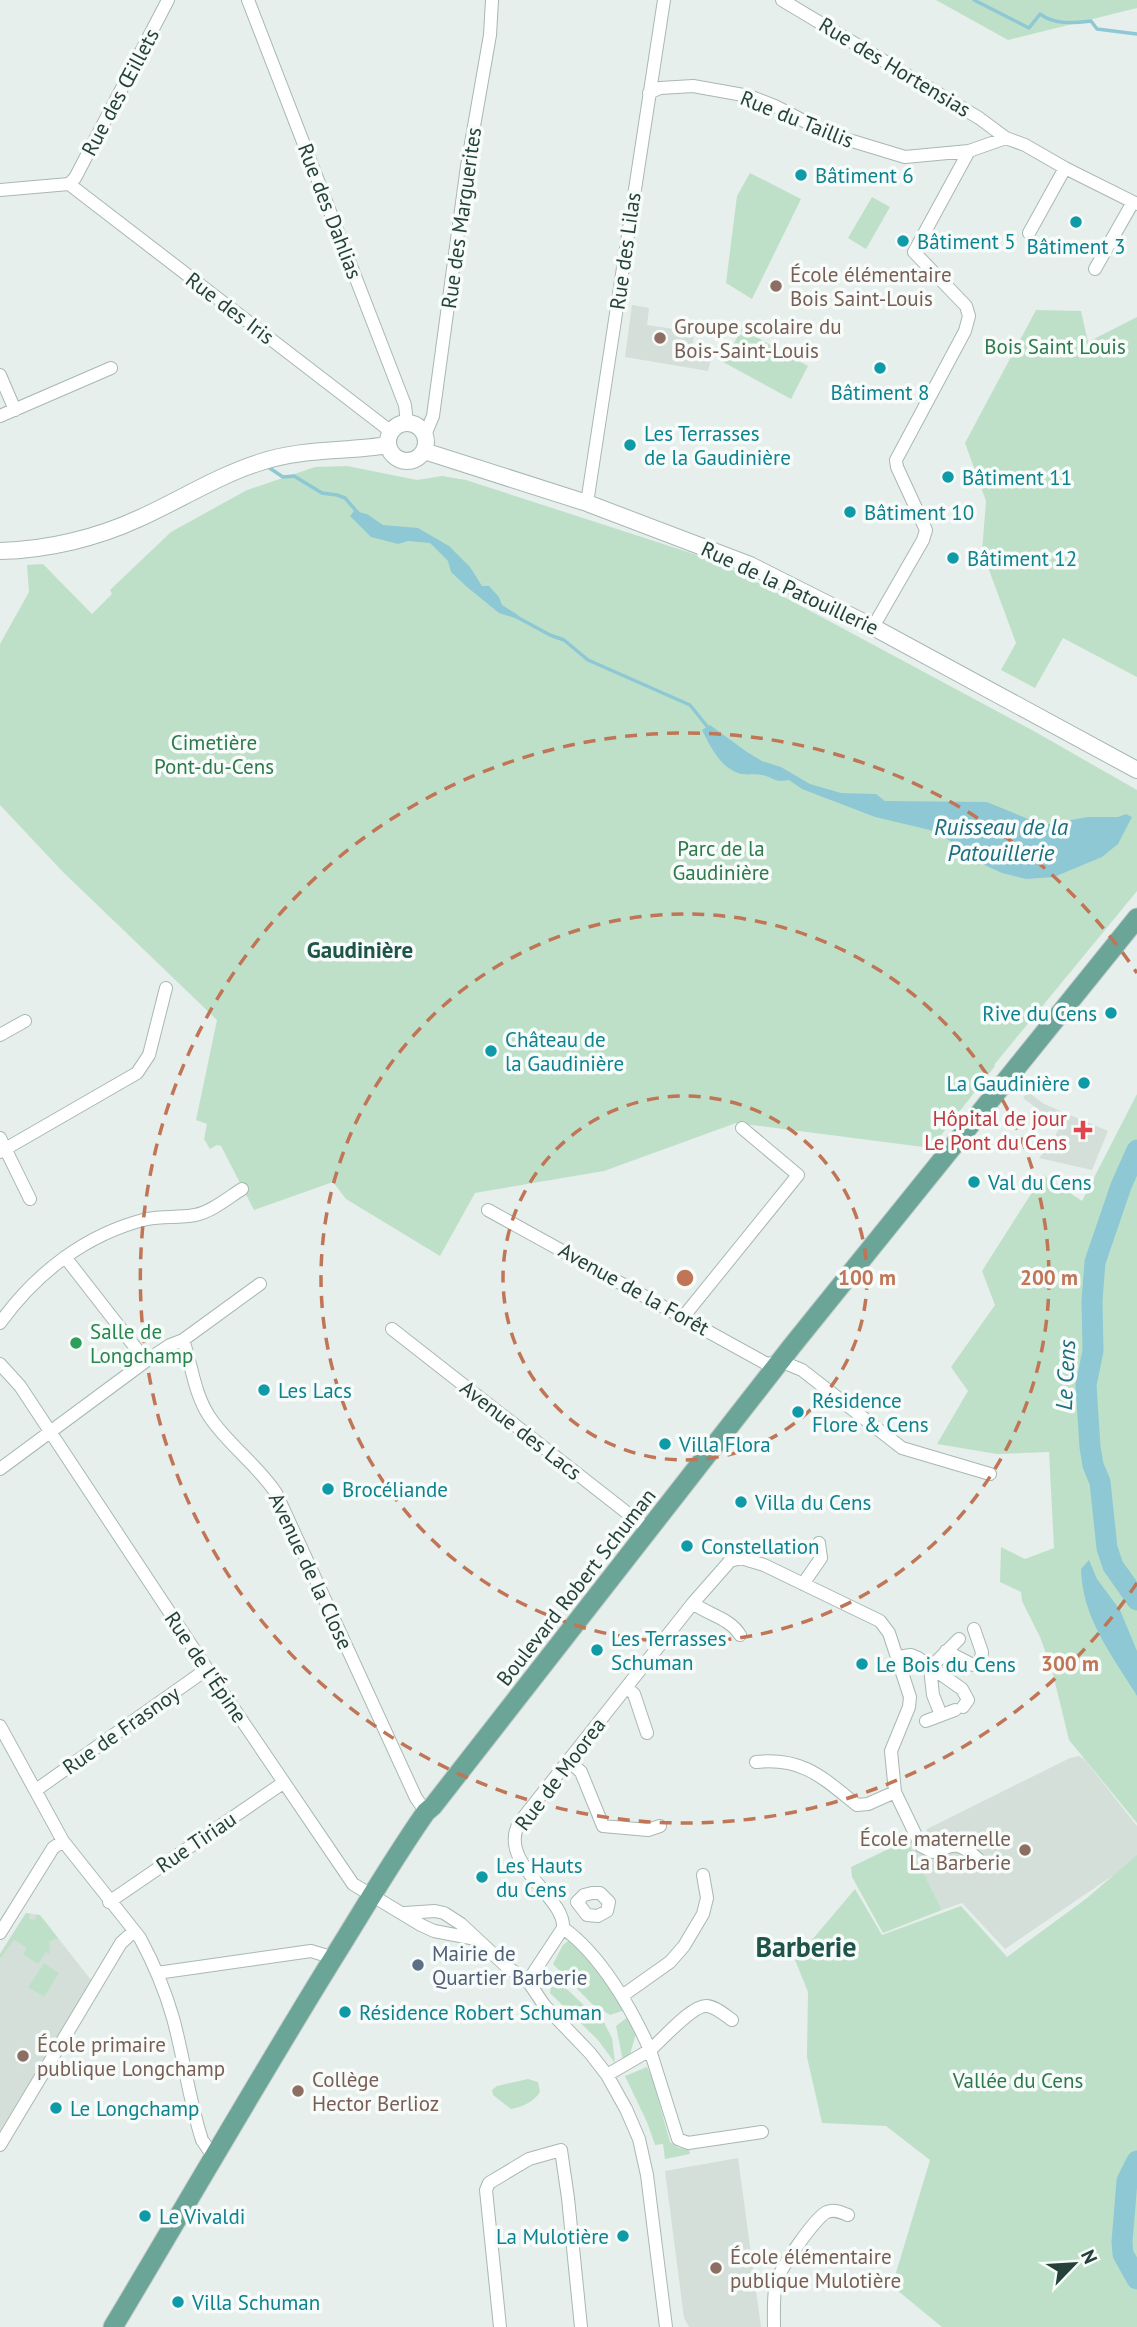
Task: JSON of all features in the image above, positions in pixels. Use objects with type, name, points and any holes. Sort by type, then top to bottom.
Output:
[{"type":"main road","name":"Boulevard Robert Schuman","points":[[113,2327],[371,1894],[426,1812],[780,1361],[1137,918]]},
{"type":"street","name":"Rue des Œillets","points":[[69,184],[75,178],[168,0]]},
{"type":"street","name":"Rue des Dahlias","points":[[248,0],[405,405],[396,433]]},
{"type":"street","name":"Rue des Marguerites","points":[[425,443],[433,416],[467,166],[490,36],[492,0]]},
{"type":"street","name":"Rue des Lilas","points":[[587,503],[664,0]]},
{"type":"street","name":"Rue des Hortensias","points":[[782,0],[979,118],[1006,138]]},
{"type":"street","name":"Rue du Taillis","points":[[649,93],[660,88],[693,86],[748,96],[775,106],[829,134],[905,157],[969,151],[1006,138]]},
{"type":"street","points":[[1006,138],[1025,145],[1135,203],[1095,269]]},
{"type":"street","points":[[873,627],[923,540],[926,530],[896,460],[961,338],[969,316],[966,306],[915,252],[969,151]]},
{"type":"street","points":[[1029,233],[1065,168]]},
{"type":"street","points":[[0,190],[69,184]]},
{"type":"street","name":"Rue des Iris","points":[[69,184],[396,433]]},
{"type":"street","points":[[0,416],[111,368]]},
{"type":"street","points":[[0,375],[15,410]]},
{"type":"street","points":[[0,551],[54,545],[115,529],[228,475],[268,460],[418,426],[425,443],[416,459],[404,461],[394,456],[396,433]]},
{"type":"street","name":"Rue de la Patouillerie","points":[[425,443],[750,565],[873,627],[1137,770]]},
{"type":"street","points":[[30,1199],[2,1146],[137,1073],[149,1055],[166,988]]},
{"type":"street","points":[[0,1035],[25,1021]]},
{"type":"street","points":[[684,1316],[798,1175],[742,1128]]},
{"type":"street","points":[[0,1323],[29,1288],[65,1257],[102,1235],[137,1222],[201,1213],[242,1189]]},
{"type":"street","name":"Avenue de la Forêt","points":[[488,1210],[767,1363],[780,1361],[802,1370],[902,1448],[990,1474]]},
{"type":"street","points":[[65,1257],[146,1361]]},
{"type":"street","points":[[0,1469],[146,1361],[183,1340],[260,1284]]},
{"type":"street","name":"Avenue des Lacs","points":[[393,1329],[649,1530]]},
{"type":"street","name":"Avenue de la Close","points":[[183,1340],[203,1406],[222,1433],[254,1464],[276,1493],[416,1798],[426,1812]]},
{"type":"street","name":"Rue de l'Épine","points":[[0,1364],[20,1387],[50,1431],[353,1884],[434,1931],[476,1940]]},
{"type":"street","points":[[819,1543],[821,1558],[803,1584],[880,1621],[889,1633],[910,1690],[911,1702],[891,1751],[895,1792],[921,1846],[933,1852],[953,1844],[964,1847],[978,1860]]},
{"type":"street","name":"Rue de Moorea","points":[[762,2132],[688,2143],[678,2139],[650,2050],[632,2011],[562,1922],[521,1860],[515,1849],[514,1836],[519,1823],[568,1760],[726,1564],[741,1558],[764,1565],[803,1584]]},
{"type":"street","points":[[693,1603],[708,1614],[731,1624],[740,1635]]},
{"type":"street","points":[[946,1651],[973,1665],[980,1664],[982,1652],[974,1629]]},
{"type":"street","points":[[941,1715],[931,1687],[930,1668],[960,1640]]},
{"type":"street","points":[[898,1657],[911,1656],[962,1689],[962,1704],[926,1721]]},
{"type":"street","name":"Rue de Frasnoy","points":[[36,1790],[207,1669]]},
{"type":"street","points":[[627,1688],[634,1694],[647,1733]]},
{"type":"street","points":[[1,1732],[36,1790],[62,1841],[140,1938],[157,1973],[173,2019],[198,2128],[202,2140],[213,2156]]},
{"type":"street","points":[[568,1760],[581,1772],[603,1826],[648,1830],[660,1826]]},
{"type":"street","points":[[756,1762],[775,1760],[804,1766],[857,1805],[868,1804],[895,1792]]},
{"type":"street","name":"Rue Tiriau","points":[[109,1902],[283,1783]]},
{"type":"street","points":[[0,1933],[53,1847],[62,1841]]},
{"type":"street","points":[[622,1996],[670,1962],[684,1946],[703,1914],[707,1898],[703,1875]]},
{"type":"street","points":[[528,1981],[562,1922],[580,1909]]},
{"type":"street","points":[[405,1913],[431,1910],[444,1913],[461,1924],[506,1968],[528,1981],[544,2005],[607,2075],[639,2139],[647,2175],[666,2327]]},
{"type":"street","points":[[0,2145],[121,1943],[134,1931]]},
{"type":"street","points":[[157,1973],[310,1951],[334,1958]]},
{"type":"street","points":[[607,2075],[650,2050],[689,2012],[701,2006],[712,2007],[732,2020]]},
{"type":"street","points":[[500,2327],[486,2190],[489,2183],[529,2159],[561,2150],[581,2327]]},
{"type":"street","points":[[774,2327],[777,2281],[790,2257],[821,2215],[834,2210],[848,2214]]},
{"type":"shaded area","name":"Groupe scolaire du Bois-Saint-Louis","points":[[632,305],[649,308],[647,325],[694,332],[693,344],[714,348],[708,371],[625,357]]},
{"type":"shaded area","name":"Hôpital de jour Le Pont du Cens","points":[[1028,1092],[1044,1104],[1108,1131],[1092,1170],[1039,1158],[1052,1143],[1061,1120],[1042,1112],[1023,1098]]},
{"type":"shaded area","name":"École maternelle La Barberie","points":[[1079,1756],[1137,1826],[1137,1859],[1005,1949],[962,1903],[942,1910],[907,1840],[913,1842],[924,1836],[927,1829]]},
{"type":"shaded area","name":"École primaire publique Longchamp","points":[[26,1913],[40,1915],[91,1980],[0,2132],[0,1954]]},
{"type":"shaded area","name":"École élémentaire publique Mulotière","points":[[738,2158],[761,2327],[689,2327],[684,2318],[665,2171]]},
{"type":"green space","points":[[936,0],[1137,0],[1137,8],[1008,40]]},
{"type":"green space","points":[[750,173],[801,199],[752,299],[726,283],[737,196]]},
{"type":"green space","points":[[872,197],[890,207],[866,249],[848,238]]},
{"type":"green space","name":"Bois Saint Louis","points":[[1036,310],[1081,311],[1088,342],[1137,317],[1137,677],[1063,638],[1035,688],[1001,670],[1016,643],[982,551],[986,501],[965,443]]},
{"type":"green space","points":[[742,329],[808,366],[791,399],[723,362]]},
{"type":"green space","name":"Parc de la Gaudinière","points":[[347,466],[417,480],[442,476],[466,480],[694,554],[738,572],[1032,730],[1137,790],[1137,891],[994,1065],[931,1148],[736,1123],[604,1171],[475,1193],[440,1256],[346,1199],[333,1182],[254,1210],[221,1146],[210,1149],[204,1139],[207,1124],[196,1120],[217,1020],[63,872],[0,805],[0,644],[29,592],[27,565],[43,564],[92,614],[112,594],[110,590],[171,532],[247,490],[315,467]]},
{"type":"green space","points":[[1137,1094],[1137,1823],[1069,1740],[1052,1670],[1040,1637],[1022,1601],[1021,1592],[1000,1582],[1001,1547],[1025,1559],[1054,1548],[1049,1452],[997,1454],[937,1444],[968,1391],[951,1367],[995,1305],[982,1271],[1043,1175],[1082,1201]]},
{"type":"green space","points":[[907,1840],[942,1910],[883,1933],[852,1877],[851,1867]]},
{"type":"green space","name":"Vallée du Cens","points":[[1137,1855],[1137,2327],[942,2327],[892,2286],[930,2160],[886,2126],[822,2123],[807,2057],[808,1992],[795,1960],[855,1889],[882,1935],[961,1906],[1007,1957],[1087,1898]]},
{"type":"green space","points":[[26,1913],[30,1914],[29,1919],[35,1920],[36,1915],[40,1915],[58,1938],[49,1942],[50,1954],[46,1952],[38,1964],[23,1954],[27,1948],[14,1940],[0,1959],[0,1954]]},
{"type":"green space","points":[[568,1941],[573,1941],[586,1955],[625,2010],[610,2015],[592,2004],[553,1964]]},
{"type":"green space","points":[[44,1963],[59,1973],[44,1997],[28,1987]]},
{"type":"green space","points":[[553,1976],[589,2010],[601,2017],[612,2038],[615,2063],[598,2040],[550,1993]]},
{"type":"green space","points":[[629,2016],[637,2030],[629,2058],[623,2061],[616,2026]]},
{"type":"green space","points":[[647,2067],[670,2142],[679,2148],[689,2149],[690,2154],[665,2159],[663,2144],[655,2145],[625,2076]]},
{"type":"green space","points":[[528,2079],[538,2082],[540,2092],[523,2105],[511,2109],[493,2095],[492,2090],[497,2086]]},
{"type":"water","points":[[354,511],[367,514],[383,525],[418,528],[449,546],[470,567],[482,586],[489,586],[502,605],[518,615],[515,618],[499,613],[467,587],[451,572],[448,561],[430,543],[408,541],[398,544],[371,537],[350,516]]},
{"type":"water","name":"Ruisseau de la Patouillerie","points":[[710,725],[762,761],[781,767],[810,784],[841,793],[876,794],[885,801],[987,802],[1043,825],[1088,817],[1118,817],[1126,814],[1132,817],[1118,844],[1102,857],[1054,877],[1026,879],[1002,873],[980,863],[949,840],[930,830],[875,817],[802,789],[789,780],[741,774],[732,770],[708,743],[702,730]]},
{"type":"water","points":[[1089,1560],[1097,1579],[1120,1610],[1137,1651],[1137,1696],[1100,1636],[1087,1604],[1081,1569]]},
{"type":"waterway","points":[[974,0],[1029,28],[1040,14],[1058,22],[1091,21],[1097,29],[1137,34]]},
{"type":"waterway","name":"Ruisseau de la Patouillerie","points":[[268,467],[283,477],[294,476],[322,493],[345,498],[358,513]]},
{"type":"waterway","name":"Ruisseau de la Patouillerie","points":[[515,616],[564,640],[588,660],[690,705],[710,730]]},
{"type":"waterway","name":"Le Cens","points":[[1137,1150],[1121,1186],[1095,1262],[1092,1301],[1093,1351],[1086,1385],[1090,1447],[1100,1482],[1107,1548],[1113,1566],[1137,1600]]},
{"type":"waterway","name":"Le Cens","points":[[1137,2161],[1127,2181],[1122,2242],[1123,2254],[1137,2279]]},
{"type":"place","name":"Bâtiment 6","points":[[801,175]]},
{"type":"place","name":"Bâtiment 3","points":[[1076,222]]},
{"type":"place","name":"Bâtiment 5","points":[[903,241]]},
{"type":"place","name":"École élémentaire Bois Saint-Louis","points":[[776,286]]},
{"type":"place","name":"Groupe scolaire du Bois-Saint-Louis","points":[[660,338]]},
{"type":"place","name":"Bâtiment 8","points":[[880,368]]},
{"type":"place","name":"Les Terrasses de la Gaudinière","points":[[630,445]]},
{"type":"place","name":"Bâtiment 11","points":[[948,477]]},
{"type":"place","name":"Bâtiment 10","points":[[850,512]]},
{"type":"place","name":"Bâtiment 12","points":[[953,558]]},
{"type":"place","name":"Rive du Cens","points":[[1111,1013]]},
{"type":"place","name":"Château de la Gaudinière","points":[[491,1051]]},
{"type":"place","name":"La Gaudinière","points":[[1084,1083]]},
{"type":"place","name":"Hôpital de jour Le Pont du Cens","points":[[1083,1130]]},
{"type":"place","name":"Val du Cens","points":[[974,1182]]},
{"type":"place","name":"Salle de Longchamp","points":[[76,1343]]},
{"type":"place","name":"Les Lacs","points":[[264,1390]]},
{"type":"place","name":"Résidence Flore & Cens","points":[[798,1412]]},
{"type":"place","name":"Villa Flora","points":[[665,1444]]},
{"type":"place","name":"Brocéliande","points":[[328,1489]]},
{"type":"place","name":"Villa du Cens","points":[[741,1502]]},
{"type":"place","name":"Constellation","points":[[687,1546]]},
{"type":"place","name":"Les Terrasses Schuman","points":[[597,1650]]},
{"type":"place","name":"Le Bois du Cens","points":[[862,1664]]},
{"type":"place","name":"École maternelle La Barberie","points":[[1025,1850]]},
{"type":"place","name":"Les Hauts du Cens","points":[[482,1877]]},
{"type":"place","name":"Mairie de Quartier Barberie","points":[[418,1965]]},
{"type":"place","name":"Résidence Robert Schuman","points":[[345,2012]]},
{"type":"place","name":"École primaire publique Longchamp","points":[[23,2056]]},
{"type":"place","name":"Collège Hector Berlioz","points":[[298,2091]]},
{"type":"place","name":"Le Longchamp","points":[[56,2108]]},
{"type":"place","name":"Le Vivaldi","points":[[145,2216]]},
{"type":"place","name":"La Mulotière","points":[[623,2236]]},
{"type":"place","name":"École élémentaire publique Mulotière","points":[[716,2268]]},
{"type":"place","name":"Villa Schuman","points":[[178,2302]]},
{"type":"district","name":"Gaudinière","points":[[360,949]]},
{"type":"district","name":"Barberie","points":[[806,1946]]},
{"type":"park label","name":"Cimetière Pont-du-Cens","points":[[214,754]]}]
